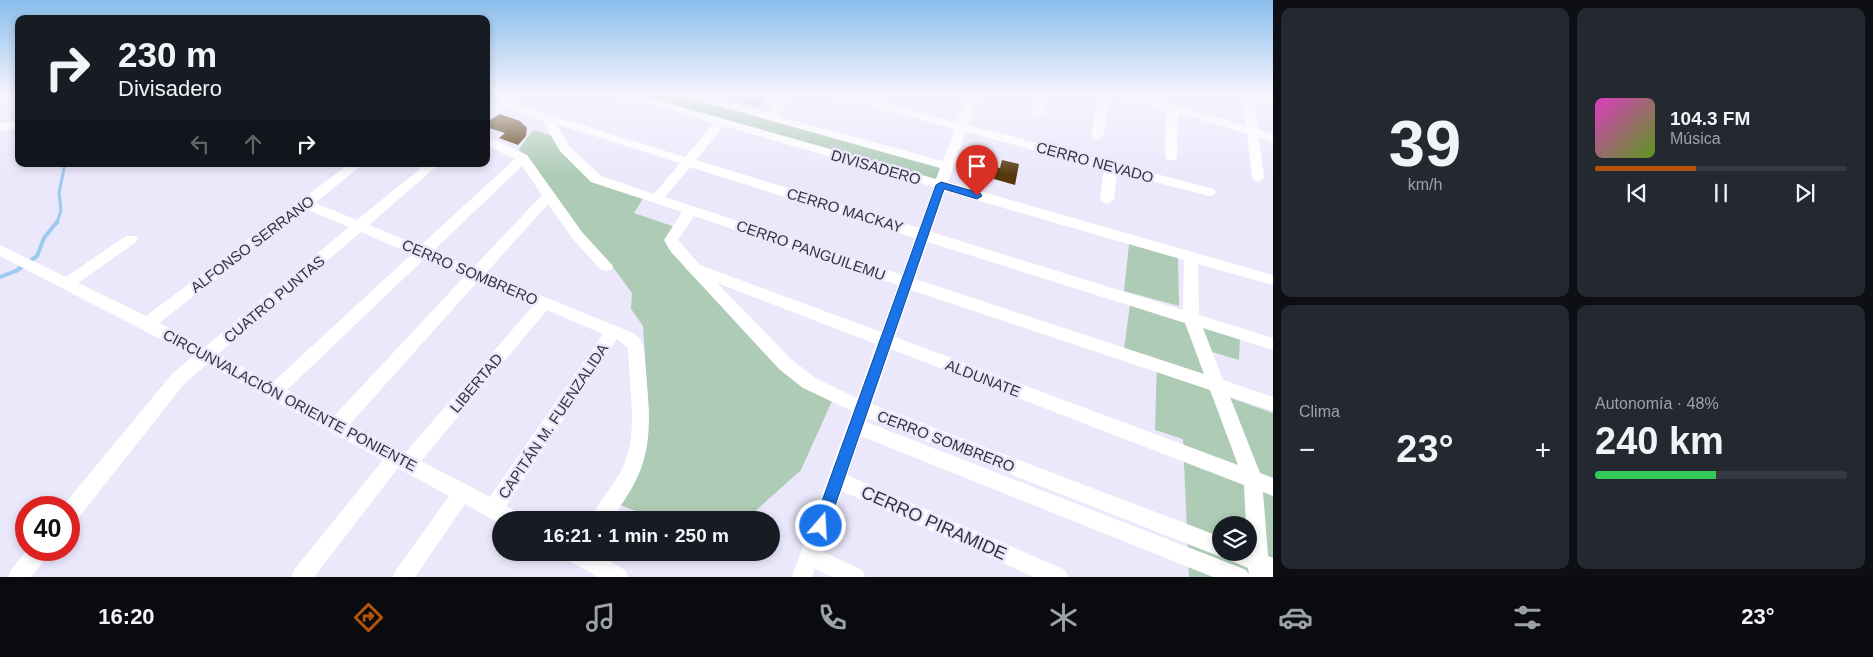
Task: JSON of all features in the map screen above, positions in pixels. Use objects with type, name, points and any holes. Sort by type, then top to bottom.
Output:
[{"type":"street","name":"CERRO PANGUILEMU","points":[[548,121],[564,148],[596,180],[657,198],[1273,404]]},
{"type":"street","name":"CERRO MACKAY","points":[[559,121],[1273,344]]},
{"type":"street","name":"DIVISADERO","points":[[718,121],[1273,280]]},
{"type":"street","name":"DIVISADERO","points":[[785,121],[948,166]]},
{"type":"street","name":"CERRO NEVADO","points":[[939,121],[1209,192]]},
{"type":"street","points":[[802,577],[963,121]]},
{"type":"street","points":[[1097,136],[1100,121]]},
{"type":"street","points":[[1171,157],[1172,121]]},
{"type":"street","points":[[1216,121],[1273,138]]},
{"type":"street","points":[[1252,121],[1258,178]]},
{"type":"street","points":[[657,198],[722,122]]},
{"type":"street","points":[[0,127],[15,125]]},
{"type":"street","points":[[490,142],[523,158],[577,235],[606,266]]},
{"type":"street","points":[[275,391],[523,158]]},
{"type":"street","points":[[1107,200],[1111,166]]},
{"type":"street","name":"ALFONSO SERRANO","points":[[148,324],[353,167]]},
{"type":"street","name":"CUATRO PUNTAS","points":[[80,500],[178,379],[430,167]]},
{"type":"street","points":[[337,425],[550,194]]},
{"type":"street","name":"CERRO SOMBRERO","points":[[305,204],[627,337],[634,343],[636,348],[638,419],[636,453],[627,479],[606,511]]},
{"type":"street","name":"CERRO SOMBRERO","points":[[691,210],[671,240],[676,249],[785,364],[809,384],[859,417],[1239,577]]},
{"type":"street","points":[[67,283],[131,239]]},
{"type":"street","name":"CIRCUNVALACIÓN ORIENTE PONIENTE","points":[[0,250],[148,324],[497,511]]},
{"type":"street","points":[[1191,257],[1191,318],[1253,480],[1263,569]]},
{"type":"street","name":"ALDUNATE","points":[[692,268],[1273,487]]},
{"type":"street","name":"LIBERTAD","points":[[301,577],[402,460],[544,303]]},
{"type":"street","name":"CAPITÁN M. FUENZALIDA","points":[[493,509],[613,332]]},
{"type":"street","name":"CERRO SOMBRERO","points":[[859,417],[1212,545]]},
{"type":"street","name":"CERRO PIRAMIDE","points":[[837,480],[1058,577]]},
{"type":"street","points":[[403,577],[462,492]]},
{"type":"street","points":[[810,556],[855,577]]},
{"type":"street","points":[[18,577],[31,561]]},
{"type":"street","points":[[591,561],[618,577]]},
{"type":"street","points":[[1249,561],[1263,569]]},
{"type":"green space","points":[[725,121],[777,121],[942,167],[937,182]]},
{"type":"green space","points":[[533,130],[552,136],[592,179],[644,197],[634,213],[675,227],[668,240],[687,270],[729,311],[832,401],[801,470],[755,511],[636,511],[608,501],[649,419],[643,326],[631,309],[632,293],[609,262],[574,228],[519,149]]},
{"type":"green space","points":[[1129,244],[1178,257],[1179,306],[1124,291]]},
{"type":"green space","points":[[1130,304],[1240,339],[1239,360],[1205,350],[1225,396],[1273,413],[1273,577],[1189,577],[1183,439],[1155,430],[1157,359],[1124,349]]},
{"type":"building","points":[[490,121],[520,121],[527,128],[526,136],[518,145],[499,138],[505,133],[490,128]]},
{"type":"building","points":[[969,159],[1000,168],[1002,160],[1019,164],[1015,185],[966,171]]},
{"type":"waterway","points":[[57,223],[61,210],[59,193],[64,167]]},
{"type":"waterway","points":[[0,277],[16,271],[37,256],[44,238],[57,222]]},
{"type":"route","points":[[821,526],[941,185],[977,196]]}]
